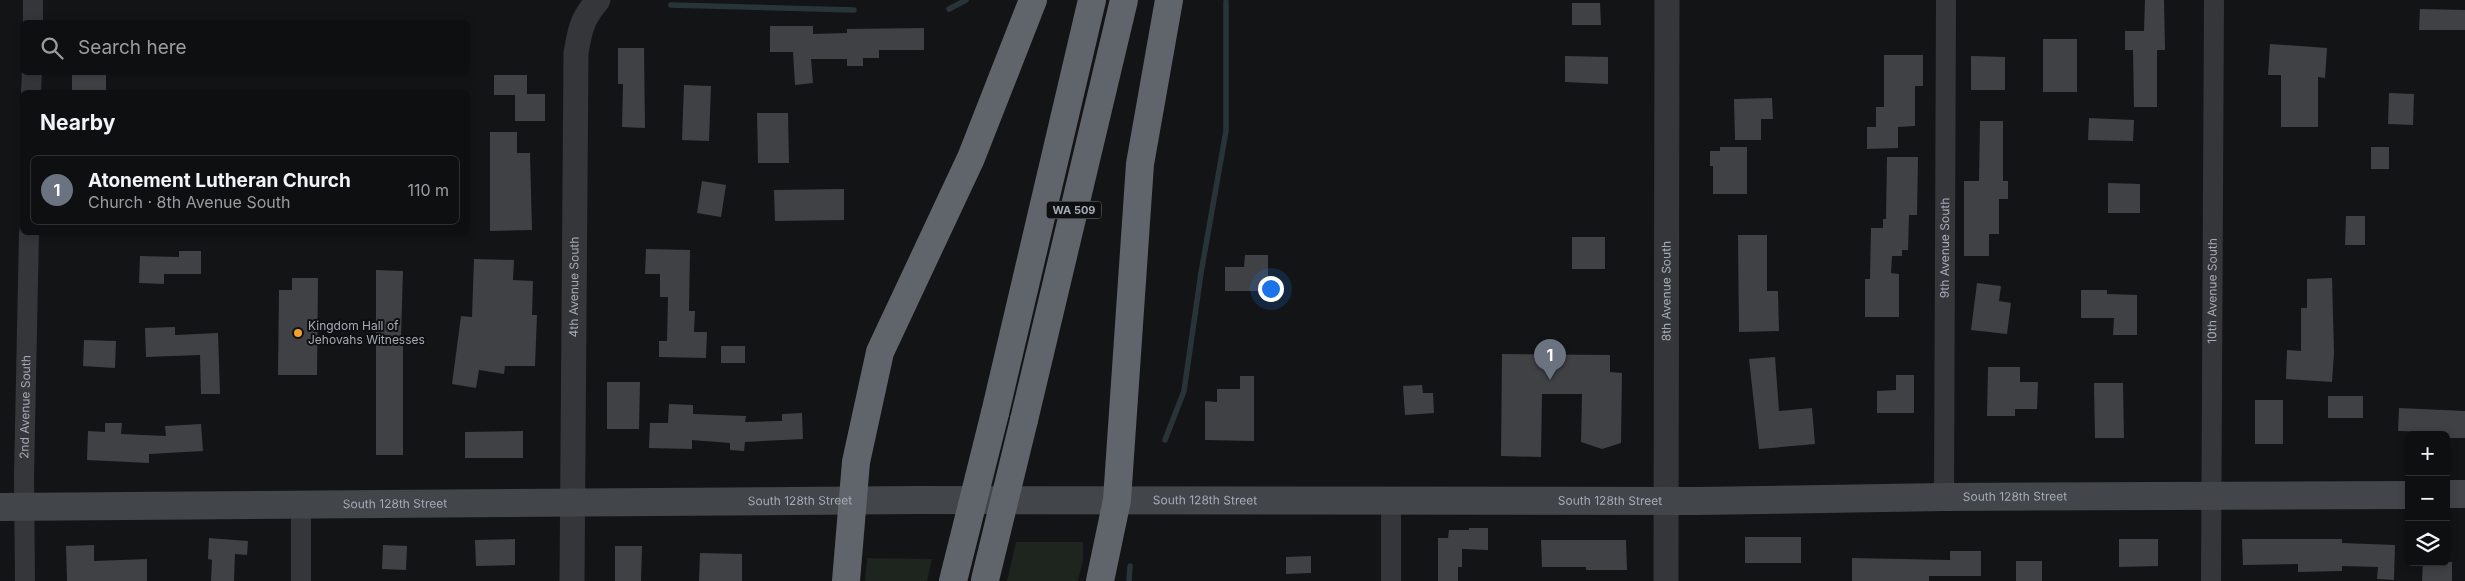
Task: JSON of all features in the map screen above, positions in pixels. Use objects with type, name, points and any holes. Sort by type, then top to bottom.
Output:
[{"type":"highway","points":[[846,581],[856,462],[880,352],[970,158],[1033,0]]},
{"type":"highway","name":"WA 509","points":[[953,581],[995,413],[1092,0]]},
{"type":"highway","name":"WA 509","points":[[985,581],[1124,0]]},
{"type":"highway","points":[[1100,581],[1117,500],[1124,367],[1140,164],[1169,0]]},
{"type":"main road","points":[[2450,494],[2465,494]]},
{"type":"main road","name":"South 128th Street","points":[[13,506],[852,500],[1666,501],[1944,497],[2405,495]]},
{"type":"street","points":[[33,0],[33,20]]},
{"type":"street","name":"4th Avenue South","points":[[572,581],[571,502],[576,53],[580,28],[586,15],[598,0]]},
{"type":"street","name":"8th Avenue South","points":[[1666,581],[1667,0]]},
{"type":"street","name":"9th Avenue South","points":[[1944,497],[1946,0]]},
{"type":"street","name":"10th Avenue South","points":[[2211,581],[2214,0]]},
{"type":"street","points":[[31,90],[32,75]]},
{"type":"street","name":"2nd Avenue South","points":[[25,581],[13,506],[24,476],[29,235]]},
{"type":"street","points":[[1391,500],[1391,581]]},
{"type":"street","points":[[301,504],[301,581]]},
{"type":"shaded area","points":[[1016,542],[1083,542],[1083,561],[1078,581],[1007,581]]},
{"type":"shaded area","points":[[867,558],[932,559],[927,581],[865,581]]},
{"type":"building","points":[[2145,0],[2164,0],[2165,50],[2157,50],[2157,107],[2134,107],[2133,50],[2125,50],[2125,31],[2144,31]]},
{"type":"building","points":[[1572,3],[1600,3],[1601,25],[1572,25]]},
{"type":"building","points":[[2420,9],[2465,10],[2465,30],[2419,30]]},
{"type":"building","points":[[770,26],[813,26],[813,34],[847,33],[847,29],[924,28],[924,50],[879,50],[879,58],[863,58],[863,66],[847,66],[847,59],[811,59],[813,83],[795,85],[793,52],[770,52]]},
{"type":"building","points":[[2043,39],[2077,39],[2077,92],[2043,92]]},
{"type":"building","points":[[2270,44],[2327,48],[2325,78],[2318,77],[2318,127],[2281,127],[2281,75],[2268,75]]},
{"type":"building","points":[[618,48],[644,48],[645,128],[622,127],[623,84],[618,84]]},
{"type":"building","points":[[1884,55],[1923,55],[1923,86],[1915,86],[1915,126],[1898,127],[1898,148],[1867,149],[1867,127],[1876,127],[1876,107],[1884,107]]},
{"type":"building","points":[[1565,56],[1608,57],[1608,84],[1565,82]]},
{"type":"building","points":[[1971,56],[2005,57],[2005,90],[1971,90]]},
{"type":"building","points":[[72,75],[106,75],[106,90],[72,90]]},
{"type":"building","points":[[494,75],[527,75],[527,94],[545,94],[545,121],[515,121],[515,95],[494,95]]},
{"type":"building","points":[[684,85],[711,86],[709,141],[682,140]]},
{"type":"building","points":[[2389,93],[2414,94],[2413,125],[2388,124]]},
{"type":"building","points":[[1772,98],[1773,119],[1761,119],[1761,140],[1735,140],[1734,99]]},
{"type":"building","points":[[757,113],[788,113],[789,163],[758,163]]},
{"type":"building","points":[[2089,118],[2134,120],[2133,141],[2088,140]]},
{"type":"building","points":[[1980,121],[2003,121],[2003,181],[2008,181],[2008,199],[1999,199],[1999,234],[1989,234],[1989,256],[1964,256],[1964,181],[1979,181]]},
{"type":"building","points":[[490,132],[517,132],[517,153],[530,153],[532,230],[490,231]]},
{"type":"building","points":[[1720,147],[1747,147],[1747,194],[1713,194],[1713,166],[1710,166],[1710,151],[1720,151]]},
{"type":"building","points":[[2371,147],[2389,147],[2389,169],[2371,169]]},
{"type":"building","points":[[1887,157],[1918,157],[1917,215],[1909,215],[1908,250],[1902,250],[1902,256],[1892,256],[1891,273],[1899,274],[1899,317],[1865,317],[1865,279],[1870,279],[1871,228],[1883,228],[1883,219],[1886,219]]},
{"type":"building","points":[[702,181],[726,185],[721,217],[697,213]]},
{"type":"building","points":[[2108,183],[2140,184],[2140,213],[2108,213]]},
{"type":"building","points":[[844,189],[844,220],[775,221],[774,190]]},
{"type":"building","points":[[2346,216],[2365,216],[2365,245],[2345,245]]},
{"type":"building","points":[[1738,235],[1767,235],[1767,291],[1778,291],[1779,331],[1739,332]]},
{"type":"building","points":[[1572,237],[1605,237],[1605,269],[1572,269]]},
{"type":"building","points":[[646,249],[690,250],[689,311],[695,311],[694,332],[707,332],[706,358],[659,357],[659,341],[667,341],[668,297],[660,297],[660,274],[645,274]]},
{"type":"building","points":[[179,251],[201,251],[201,274],[164,274],[164,284],[139,283],[140,256],[179,257]]},
{"type":"building","points":[[1245,255],[1268,255],[1268,291],[1225,291],[1225,267],[1244,267]]},
{"type":"building","points":[[474,259],[514,260],[513,280],[533,281],[532,315],[537,315],[535,366],[505,366],[504,374],[479,370],[476,388],[452,384],[461,316],[472,317]]},
{"type":"building","points":[[376,270],[403,271],[401,336],[403,336],[403,455],[376,455]]},
{"type":"building","name":"Kingdom Hall of Jehovahs Witnesses","points":[[292,278],[318,278],[317,375],[278,375],[279,290],[292,290]]},
{"type":"building","points":[[2332,278],[2334,353],[2332,382],[2286,379],[2287,350],[2301,351],[2301,308],[2307,308],[2307,279]]},
{"type":"building","points":[[1977,283],[2001,286],[1999,301],[2011,303],[2007,334],[1971,330]]},
{"type":"building","points":[[2081,290],[2107,290],[2107,294],[2137,295],[2137,335],[2113,335],[2114,318],[2081,318]]},
{"type":"building","points":[[175,327],[175,335],[218,333],[220,394],[201,394],[200,355],[146,357],[145,328]]},
{"type":"building","points":[[84,340],[116,341],[115,368],[83,366]]},
{"type":"building","points":[[721,346],[745,346],[745,363],[721,363]]},
{"type":"building","points":[[1502,354],[1610,355],[1610,372],[1622,373],[1621,443],[1602,449],[1581,442],[1582,394],[1542,394],[1541,457],[1501,456]]},
{"type":"building","points":[[1775,357],[1779,411],[1812,408],[1815,444],[1759,449],[1749,359]]},
{"type":"building","points":[[1988,367],[2020,367],[2020,382],[2038,382],[2037,409],[2015,409],[2015,416],[1987,416]]},
{"type":"building","points":[[1896,375],[1914,375],[1914,413],[1877,413],[1877,391],[1896,390]]},
{"type":"building","points":[[1240,376],[1254,376],[1254,441],[1205,440],[1205,401],[1217,402],[1217,389],[1240,389]]},
{"type":"building","points":[[607,382],[640,382],[639,429],[607,429]]},
{"type":"building","points":[[2094,383],[2123,383],[2124,438],[2095,438]]},
{"type":"building","points":[[1422,385],[1423,393],[1433,393],[1434,413],[1405,415],[1403,386]]},
{"type":"building","points":[[2328,396],[2363,396],[2363,418],[2328,418]]},
{"type":"building","points":[[2255,400],[2283,400],[2283,444],[2255,444]]},
{"type":"building","points":[[669,404],[693,405],[693,414],[746,416],[745,422],[782,421],[782,414],[802,413],[803,439],[745,442],[744,451],[730,450],[730,443],[692,440],[692,449],[649,448],[650,423],[668,423]]},
{"type":"building","points":[[2399,408],[2465,411],[2465,438],[2450,438],[2450,431],[2398,431]]},
{"type":"building","points":[[105,423],[122,423],[121,434],[166,436],[165,426],[201,424],[203,451],[149,454],[149,463],[87,460],[88,431],[105,432]]},
{"type":"building","points":[[523,431],[523,458],[465,458],[465,432]]},
{"type":"building","points":[[1469,528],[1488,528],[1488,550],[1462,549],[1462,567],[1458,567],[1458,581],[1438,581],[1438,538],[1448,538],[1449,530],[1469,530]]},
{"type":"building","points":[[1745,537],[1801,537],[1801,563],[1745,563]]},
{"type":"building","points":[[209,538],[248,541],[247,555],[235,554],[234,581],[211,581],[212,560],[208,559]]},
{"type":"building","points":[[515,539],[515,565],[476,566],[475,540]]},
{"type":"building","points":[[2119,539],[2158,539],[2158,566],[2119,567]]},
{"type":"building","points":[[2242,539],[2342,539],[2342,543],[2395,545],[2394,580],[2377,579],[2378,567],[2342,566],[2342,571],[2298,572],[2298,564],[2243,565]]},
{"type":"building","points":[[1541,540],[1626,540],[1627,570],[1586,570],[1586,567],[1542,567]]},
{"type":"building","points":[[94,545],[94,561],[147,559],[147,581],[67,581],[66,546]]},
{"type":"building","points":[[383,545],[407,546],[406,570],[382,569]]},
{"type":"building","points":[[615,546],[642,546],[641,581],[615,581]]},
{"type":"building","points":[[1950,551],[1981,551],[1981,576],[1929,576],[1929,581],[1852,581],[1852,558],[1950,560]]},
{"type":"building","points":[[700,553],[742,554],[742,581],[699,581]]},
{"type":"building","points":[[1311,556],[1311,573],[1286,574],[1286,557]]},
{"type":"building","points":[[2016,561],[2042,561],[2042,581],[2016,581]]},
{"type":"building","points":[[2450,562],[2452,562],[2452,581],[2422,581],[2423,566],[2450,566]]},
{"type":"waterway","points":[[949,9],[966,0]]},
{"type":"waterway","points":[[1165,440],[1184,391],[1201,273],[1226,131],[1226,2]]},
{"type":"waterway","points":[[671,5],[854,10]]},
{"type":"waterway","points":[[1129,581],[1130,566]]},
{"type":"place","name":"Kingdom Hall of Jehovahs Witnesses","points":[[298,333]]},
{"type":"place","name":"Atonement Lutheran Church","points":[[1550,380]]}]
